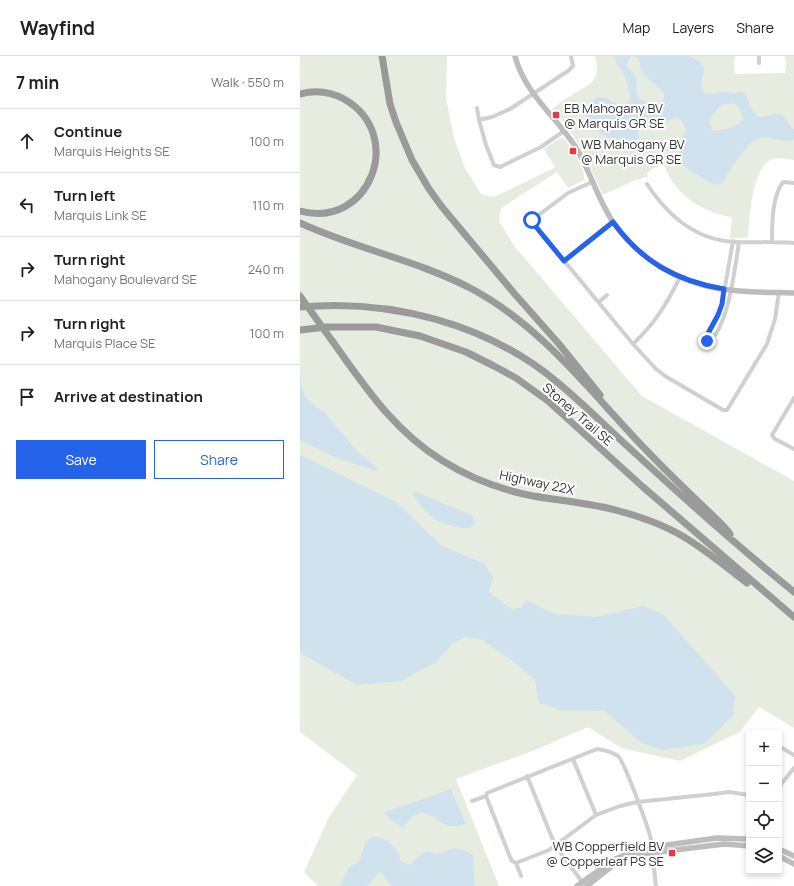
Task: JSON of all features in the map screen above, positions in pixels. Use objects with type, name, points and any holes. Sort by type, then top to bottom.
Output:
[{"type":"highway","points":[[382,56],[389,98],[396,122],[412,160],[429,189],[442,207],[569,356],[608,407],[650,455],[728,531],[743,550]]},
{"type":"highway","points":[[300,94],[308,92],[324,92],[338,96],[351,103],[361,112],[369,124],[376,144],[377,156],[371,179],[358,198],[331,212],[310,214],[300,211]]},
{"type":"highway","points":[[300,223],[427,269],[473,290],[505,310],[547,344],[594,395],[608,407]]},
{"type":"highway","name":"Highway 22X","points":[[300,296],[384,411],[404,431],[443,461],[469,475],[497,486],[532,496],[618,510],[664,526],[714,557],[760,594],[777,603]]},
{"type":"highway","name":"Stoney Trail SE","points":[[300,307],[325,305],[377,307],[426,316],[457,326],[492,341],[527,360],[556,382],[743,550],[794,592]]},
{"type":"highway","name":"Stoney Trail SE","points":[[300,330],[327,327],[376,327],[420,336],[466,352],[516,378],[548,401],[642,487],[794,617]]},
{"type":"street","points":[[515,56],[521,75],[533,94],[564,131],[581,156],[592,182],[613,222],[623,235],[642,254],[664,269],[704,286],[794,293]]},
{"type":"street","points":[[479,120],[492,117],[510,109],[568,71],[573,66],[571,56]]},
{"type":"street","points":[[759,56],[759,63]]},
{"type":"street","points":[[477,108],[486,145],[494,165],[500,167],[541,147],[564,131]]},
{"type":"street","points":[[592,182],[568,193],[532,220],[532,222],[656,370],[723,410],[727,410],[767,344],[775,320],[779,292]]},
{"type":"street","points":[[772,241],[773,212],[780,186],[783,182],[794,183]]},
{"type":"street","points":[[647,184],[664,207],[683,224],[696,231],[739,242],[772,241],[794,243]]},
{"type":"street","points":[[564,261],[613,222]]},
{"type":"street","points":[[733,241],[728,289],[728,305],[722,321],[711,341],[707,341],[706,337],[720,311],[728,289],[739,242]]},
{"type":"street","points":[[634,344],[657,319],[680,277]]},
{"type":"street","points":[[599,302],[607,295]]},
{"type":"street","points":[[794,398],[772,435],[775,439],[794,449]]},
{"type":"street","points":[[782,748],[794,755]]},
{"type":"street","points":[[472,801],[486,796],[490,791],[597,749],[605,750],[618,756],[622,762],[650,838],[656,886]]},
{"type":"street","points":[[573,759],[596,815]]},
{"type":"street","points":[[782,783],[794,768]]},
{"type":"street","points":[[527,776],[555,845],[585,885]]},
{"type":"street","points":[[516,863],[541,853],[555,845],[596,815],[620,806],[637,802],[729,792],[746,795]]},
{"type":"street","points":[[486,796],[510,858],[516,863],[521,876]]},
{"type":"street","points":[[577,886],[585,885],[606,864],[619,856],[638,849],[652,849],[717,838],[746,842]]},
{"type":"street","points":[[782,850],[794,856]]},
{"type":"street","points":[[782,858],[794,864]]},
{"type":"shaded area","points":[[300,56],[447,56],[446,98],[454,138],[465,168],[481,194],[494,197],[554,168],[555,167],[544,149],[560,138],[565,139],[583,170],[584,180],[568,188],[557,172],[501,208],[499,221],[515,247],[642,396],[794,481],[794,728],[759,707],[740,732],[680,761],[621,748],[588,727],[535,750],[456,779],[499,886],[318,886],[304,872],[329,817],[357,775],[300,732]]},
{"type":"shaded area","points":[[595,56],[735,56],[735,74],[785,73],[785,56],[794,56],[794,160],[774,158],[765,164],[760,172],[753,194],[748,238],[730,238],[732,217],[710,211],[690,200],[674,184],[664,163],[662,162],[647,173],[648,177],[644,177],[640,180],[638,179],[603,195],[581,148],[573,135],[552,109],[563,100],[591,83],[597,72]]},
{"type":"water","points":[[615,56],[633,56],[688,56],[697,59],[701,63],[704,71],[702,87],[704,93],[712,94],[740,92],[746,94],[750,107],[759,117],[776,114],[784,116],[790,126],[794,129],[794,140],[786,141],[772,138],[762,138],[752,142],[742,153],[723,182],[720,184],[709,182],[694,173],[681,161],[679,155],[685,127],[683,122],[677,117],[668,121],[646,118],[640,123],[638,132],[639,137],[637,140],[631,145],[621,147],[592,127],[586,114],[590,104],[597,97],[607,98],[617,104],[625,105],[629,103],[629,90],[627,82]],"holes":[[[630,57],[636,57],[639,61],[643,74],[663,92],[664,99],[659,104],[654,105],[637,96],[636,77],[626,65]],[[732,103],[740,109],[742,121],[736,125],[719,131],[712,130],[709,122],[717,109],[722,105]]]},
{"type":"water","points":[[300,377],[304,395],[307,400],[325,413],[358,452],[377,467],[377,471],[339,459],[300,440]]},
{"type":"water","points":[[300,455],[396,502],[442,546],[484,563],[493,577],[489,592],[512,609],[521,608],[526,600],[554,614],[596,617],[643,606],[663,614],[735,696],[733,716],[704,744],[662,750],[640,742],[605,711],[560,710],[539,703],[535,680],[519,666],[483,640],[465,637],[453,643],[436,662],[401,681],[357,685],[300,653]]},
{"type":"water","points":[[416,492],[473,516],[474,523],[468,528],[462,528],[436,520],[426,511],[415,497],[413,493]]},
{"type":"water","points":[[451,789],[466,824],[449,826],[441,823],[429,814],[420,813],[412,817],[403,828],[383,813]]},
{"type":"water","points":[[373,837],[382,838],[389,842],[400,856],[399,860],[408,865],[426,852],[439,854],[455,849],[467,852],[473,855],[475,886],[392,886],[380,872],[366,886],[340,886],[348,869],[360,860],[365,843]]},
{"type":"place","name":"EB Mahogany BV @ Marquis GR SE","points":[[556,115]]},
{"type":"place","name":"WB Mahogany BV @ Marquis GR SE","points":[[573,151]]},
{"type":"place","name":"WB Copperfield BV @ Copperleaf PS SE","points":[[672,853]]},
{"type":"route","points":[[532,220],[532,222],[564,261],[613,222],[635,248],[664,269],[704,286],[724,289],[720,311],[715,323],[706,337],[707,341]]}]
